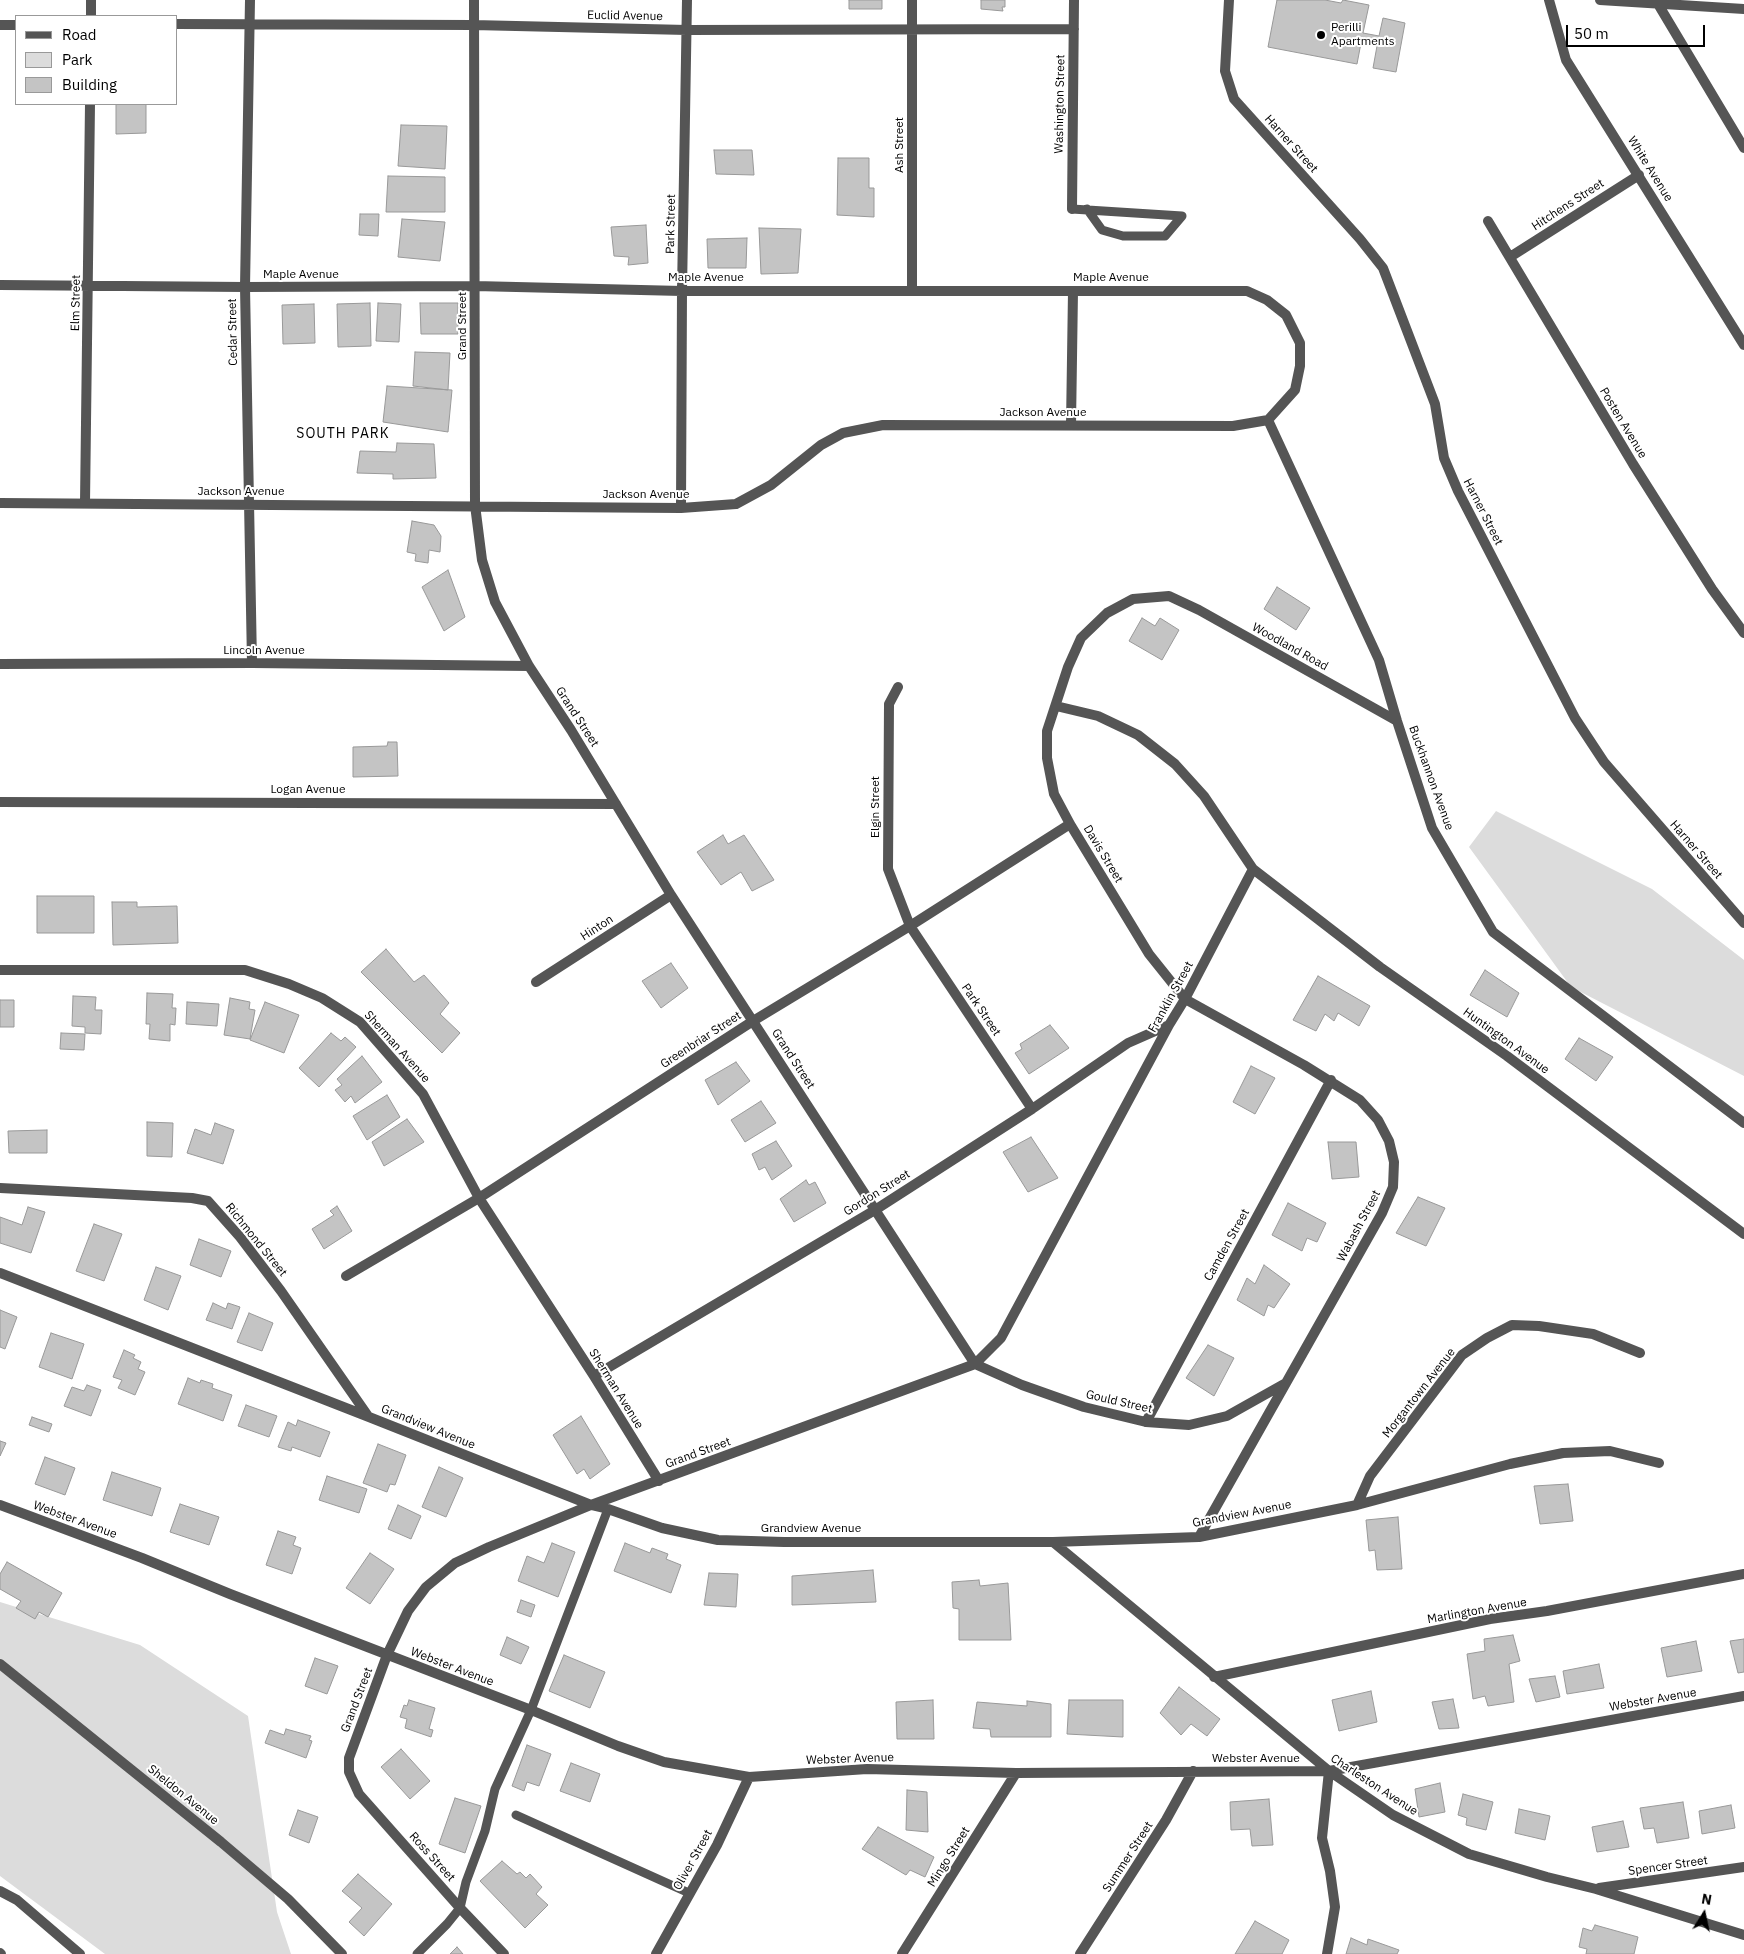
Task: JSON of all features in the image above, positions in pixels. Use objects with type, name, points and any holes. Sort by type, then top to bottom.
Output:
[{"type":"street","points":[[91,0],[91,15]]},
{"type":"street","name":"Cedar Street","points":[[250,0],[245,287],[252,663]]},
{"type":"street","name":"Grand Street","points":[[349,1772],[349,1758],[387,1655],[408,1610],[426,1587],[455,1563],[591,1505],[975,1364],[671,895],[616,804],[528,666],[495,602],[482,560],[475,506],[474,0]]},
{"type":"street","name":"Park Street","points":[[681,508],[682,291],[687,0]]},
{"type":"street","name":"Ash Street","points":[[912,0],[912,290]]},
{"type":"street","name":"Washington Street","points":[[1072,209],[1074,0]]},
{"type":"street","name":"Harner Street","points":[[1229,0],[1225,71],[1234,99],[1384,268],[1435,404],[1444,458],[1454,482],[1575,718],[1604,762],[1744,923]]},
{"type":"street","name":"White Avenue","points":[[1549,0],[1566,60],[1744,344]]},
{"type":"street","points":[[1600,0],[1744,9]]},
{"type":"street","points":[[1658,4],[1744,148]]},
{"type":"street","name":"Euclid Avenue","points":[[178,24],[473,25],[687,30],[1074,29]]},
{"type":"street","points":[[0,25],[15,25]]},
{"type":"street","name":"Elm Street","points":[[85,503],[90,105]]},
{"type":"street","name":"Hitchens Street","points":[[1510,257],[1639,174]]},
{"type":"street","name":"Posten Avenue","points":[[1488,221],[1632,464],[1712,589],[1744,633]]},
{"type":"street","name":"Maple Avenue","points":[[0,285],[476,286],[682,291],[1247,291],[1267,300],[1286,315],[1300,343],[1300,366],[1295,390],[1268,420]]},
{"type":"street","points":[[1071,425],[1072,291]]},
{"type":"street","name":"Jackson Avenue","points":[[0,503],[681,508],[736,504],[771,485],[821,445],[843,433],[883,425],[1233,426],[1268,420]]},
{"type":"street","name":"Buckhannon Avenue","points":[[1268,420],[1379,660],[1432,828],[1493,932],[1744,1123]]},
{"type":"street","name":"Woodland Road","points":[[1169,596],[1199,610],[1397,721]]},
{"type":"street","name":"Davis Street","points":[[1169,596],[1133,599],[1107,613],[1081,638],[1068,667],[1047,731],[1047,758],[1054,794],[1070,824],[1149,954],[1185,999]]},
{"type":"street","name":"Lincoln Avenue","points":[[0,664],[252,663],[528,666]]},
{"type":"street","name":"Elgin Street","points":[[898,687],[889,704],[888,869],[910,926]]},
{"type":"street","points":[[1056,706],[1098,716],[1138,735],[1175,764],[1204,796],[1253,869]]},
{"type":"street","name":"Logan Avenue","points":[[0,802],[616,804]]},
{"type":"street","name":"Greenbriar Street","points":[[346,1276],[479,1198],[753,1021],[910,926],[1070,824]]},
{"type":"street","name":"Franklin Street","points":[[975,1364],[1001,1338],[1169,1025],[1185,999],[1253,869]]},
{"type":"street","name":"Huntington Avenue","points":[[1253,869],[1380,967],[1507,1056],[1744,1234]]},
{"type":"street","name":"Hinton","points":[[536,982],[671,895]]},
{"type":"street","name":"Park Street","points":[[910,926],[1032,1109]]},
{"type":"street","name":"Sherman Avenue","points":[[0,970],[245,970],[289,984],[322,998],[360,1022],[423,1094],[479,1198],[594,1376],[659,1481]]},
{"type":"street","name":"Wabash Street","points":[[1185,999],[1331,1080],[1360,1100],[1378,1120],[1389,1141],[1394,1162],[1393,1187],[1382,1213],[1199,1536]]},
{"type":"street","name":"Gordon Street","points":[[594,1376],[875,1210],[1032,1109],[1128,1043],[1169,1025]]},
{"type":"street","name":"Camden Street","points":[[1146,1422],[1331,1080]]},
{"type":"street","name":"Richmond Street","points":[[0,1188],[192,1198],[208,1201],[240,1237],[281,1291],[369,1416]]},
{"type":"street","name":"Grandview Avenue","points":[[0,1273],[369,1416],[591,1505],[662,1528],[718,1540],[784,1542],[1053,1542],[1199,1536],[1357,1505],[1510,1464],[1563,1453],[1610,1451],[1659,1464]]},
{"type":"street","name":"Morgantown Avenue","points":[[1357,1505],[1370,1476],[1462,1355],[1487,1338],[1512,1326],[1539,1326],[1593,1334],[1640,1353]]},
{"type":"street","name":"Gould Street","points":[[975,1364],[1022,1385],[1084,1407],[1146,1422],[1189,1425],[1227,1416],[1285,1383]]},
{"type":"street","name":"Webster Avenue","points":[[0,1505],[142,1558],[230,1594],[531,1710],[618,1746],[664,1762],[750,1777],[867,1769],[1016,1773],[1329,1771],[1744,1696]]},
{"type":"street","name":"Charleston Avenue","points":[[1053,1542],[1329,1771],[1393,1815],[1469,1854],[1546,1877],[1596,1889],[1744,1935]]},
{"type":"street","name":"Marlington Avenue","points":[[1214,1677],[1490,1620],[1744,1574]]},
{"type":"street","name":"Sheldon Avenue","points":[[0,1664],[221,1842],[288,1899],[342,1954]]},
{"type":"street","name":"Summer Street","points":[[1080,1954],[1166,1820],[1193,1771]]},
{"type":"street","points":[[1327,1954],[1334,1907],[1330,1871],[1322,1838],[1329,1771]]},
{"type":"street","name":"Ross Street","points":[[349,1772],[359,1794],[460,1908],[504,1954]]},
{"type":"street","name":"Mingo Street","points":[[902,1954],[1016,1773]]},
{"type":"street","name":"Oliver Street","points":[[656,1954],[717,1845],[750,1777]]},
{"type":"street","name":"Spencer Street","points":[[1596,1889],[1744,1867]]},
{"type":"street","points":[[0,1891],[17,1900],[80,1954]]},
{"type":"lane","points":[[1072,209],[1087,209],[1182,216],[1165,236],[1122,236],[1102,230],[1087,209]]},
{"type":"lane","points":[[417,1954],[460,1908],[466,1882],[485,1831],[495,1789],[531,1710],[608,1509]]},
{"type":"lane","points":[[516,1815],[689,1893]]},
{"type":"green space","points":[[1496,811],[1652,889],[1744,960],[1744,1076],[1571,987],[1469,847]]},
{"type":"green space","points":[[0,1602],[140,1645],[248,1716],[277,1912],[291,1954],[105,1954],[0,1876]]},
{"type":"building","points":[[849,0],[882,0],[882,9],[849,9]]},
{"type":"building","points":[[981,0],[1005,0],[1005,7],[1002,7],[1003,11],[981,9]]},
{"type":"building","name":"Perilli Apartments","points":[[1277,0],[1325,0],[1341,3],[1343,0],[1369,5],[1363,33],[1379,36],[1383,18],[1405,23],[1396,72],[1373,68],[1377,46],[1361,43],[1357,64],[1268,47]]},
{"type":"building","points":[[116,105],[146,105],[146,133],[116,134]]},
{"type":"building","points":[[401,125],[447,126],[445,169],[398,166]]},
{"type":"building","points":[[714,150],[752,150],[754,175],[716,174]]},
{"type":"building","points":[[838,158],[869,158],[869,188],[874,188],[874,217],[837,215]]},
{"type":"building","points":[[388,176],[445,177],[445,212],[386,212]]},
{"type":"building","points":[[360,214],[379,214],[378,236],[359,235]]},
{"type":"building","points":[[402,219],[445,222],[440,261],[398,257]]},
{"type":"building","points":[[646,225],[648,263],[628,265],[629,257],[614,256],[611,227]]},
{"type":"building","points":[[759,228],[801,229],[798,273],[761,274]]},
{"type":"building","points":[[747,238],[746,268],[708,268],[707,239]]},
{"type":"building","points":[[370,303],[371,346],[338,347],[337,304]]},
{"type":"building","points":[[378,303],[401,304],[399,342],[376,341]]},
{"type":"building","points":[[420,303],[458,303],[458,334],[421,334]]},
{"type":"building","points":[[314,304],[315,343],[283,344],[282,305]]},
{"type":"building","points":[[415,352],[450,353],[448,390],[413,386]]},
{"type":"building","points":[[387,386],[452,390],[448,432],[383,422]]},
{"type":"building","points":[[397,443],[434,444],[436,478],[393,479],[393,474],[357,473],[360,451],[396,452]]},
{"type":"building","points":[[412,521],[434,525],[441,536],[440,552],[429,550],[428,563],[415,561],[416,554],[407,552]]},
{"type":"building","points":[[448,570],[465,617],[444,631],[422,587]]},
{"type":"building","points":[[1277,587],[1310,608],[1296,630],[1264,609]]},
{"type":"building","points":[[1142,618],[1155,626],[1160,618],[1179,630],[1162,660],[1129,641]]},
{"type":"building","points":[[388,742],[397,742],[398,776],[353,777],[353,747],[387,746]]},
{"type":"building","points":[[723,835],[728,844],[744,835],[774,880],[752,891],[741,872],[721,885],[697,852]]},
{"type":"building","points":[[37,896],[94,896],[94,933],[37,933]]},
{"type":"building","points":[[112,902],[137,902],[137,907],[177,906],[178,943],[113,945]]},
{"type":"building","points":[[386,949],[414,982],[424,975],[449,1003],[440,1014],[460,1033],[442,1053],[361,972]]},
{"type":"building","points":[[671,963],[688,988],[661,1008],[642,981]]},
{"type":"building","points":[[1485,970],[1519,993],[1507,1017],[1470,995]]},
{"type":"building","points":[[1318,976],[1370,1006],[1359,1026],[1338,1013],[1334,1021],[1325,1014],[1316,1031],[1293,1020]]},
{"type":"building","points":[[147,993],[173,994],[172,1008],[176,1008],[175,1025],[170,1024],[170,1041],[149,1039],[150,1024],[146,1024]]},
{"type":"building","points":[[73,996],[96,997],[95,1010],[102,1010],[101,1034],[85,1033],[85,1027],[72,1026]]},
{"type":"building","points":[[230,998],[250,1002],[249,1009],[255,1010],[250,1039],[224,1035]]},
{"type":"building","points":[[0,1000],[14,1000],[14,1027],[0,1027]]},
{"type":"building","points":[[187,1002],[219,1004],[217,1026],[186,1024]]},
{"type":"building","points":[[265,1002],[299,1015],[284,1053],[250,1040]]},
{"type":"building","points":[[1050,1025],[1069,1048],[1029,1074],[1015,1053],[1022,1049],[1020,1044]]},
{"type":"building","points":[[61,1033],[85,1034],[84,1050],[60,1049]]},
{"type":"building","points":[[331,1033],[341,1041],[345,1037],[356,1047],[319,1087],[299,1068]]},
{"type":"building","points":[[1579,1038],[1613,1057],[1596,1081],[1565,1059]]},
{"type":"building","points":[[362,1056],[382,1082],[355,1103],[351,1096],[345,1102],[335,1090],[342,1085],[337,1079]]},
{"type":"building","points":[[736,1062],[750,1081],[718,1105],[705,1080]]},
{"type":"building","points":[[1251,1066],[1275,1078],[1255,1114],[1233,1102]]},
{"type":"building","points":[[387,1095],[400,1117],[367,1140],[353,1116]]},
{"type":"building","points":[[761,1101],[776,1123],[745,1142],[731,1120]]},
{"type":"building","points":[[407,1119],[424,1142],[384,1166],[372,1142]]},
{"type":"building","points":[[147,1122],[173,1123],[172,1157],[147,1156]]},
{"type":"building","points":[[215,1123],[234,1130],[223,1164],[187,1153],[195,1129],[211,1135]]},
{"type":"building","points":[[47,1130],[47,1153],[9,1153],[8,1131]]},
{"type":"building","points":[[1031,1137],[1058,1178],[1028,1192],[1003,1152]]},
{"type":"building","points":[[776,1141],[792,1166],[772,1180],[765,1167],[759,1170],[752,1154]]},
{"type":"building","points":[[1328,1142],[1356,1142],[1359,1177],[1332,1179]]},
{"type":"building","points":[[806,1180],[809,1185],[815,1182],[826,1203],[794,1222],[780,1199]]},
{"type":"building","points":[[1418,1197],[1445,1208],[1426,1246],[1396,1233]]},
{"type":"building","points":[[1288,1203],[1326,1223],[1317,1242],[1307,1238],[1302,1251],[1272,1235]]},
{"type":"building","points":[[337,1206],[352,1231],[324,1249],[312,1229],[334,1215],[330,1211]]},
{"type":"building","points":[[28,1207],[45,1212],[31,1253],[0,1243],[0,1217],[22,1225]]},
{"type":"building","points":[[94,1224],[122,1234],[104,1281],[76,1271]]},
{"type":"building","points":[[199,1239],[231,1251],[221,1277],[190,1265]]},
{"type":"building","points":[[1264,1265],[1290,1284],[1274,1308],[1268,1305],[1264,1316],[1237,1300],[1247,1278],[1255,1284]]},
{"type":"building","points":[[156,1267],[181,1276],[168,1310],[144,1300]]},
{"type":"building","points":[[213,1303],[226,1309],[228,1303],[240,1307],[232,1329],[206,1320]]},
{"type":"building","points":[[0,1310],[17,1317],[5,1349],[0,1347]]},
{"type":"building","points":[[249,1313],[273,1323],[262,1351],[237,1342]]},
{"type":"building","points":[[51,1333],[84,1344],[72,1379],[39,1367]]},
{"type":"building","points":[[1208,1345],[1234,1358],[1214,1396],[1186,1378]]},
{"type":"building","points":[[124,1350],[135,1355],[133,1358],[141,1362],[138,1369],[145,1372],[135,1395],[118,1388],[122,1380],[113,1377]]},
{"type":"building","points":[[188,1378],[200,1383],[201,1380],[213,1384],[212,1388],[232,1395],[223,1421],[178,1404]]},
{"type":"building","points":[[87,1385],[101,1390],[91,1416],[64,1406],[72,1387],[84,1391]]},
{"type":"building","points":[[246,1405],[277,1416],[269,1437],[238,1426]]},
{"type":"building","points":[[581,1416],[610,1464],[590,1479],[584,1469],[577,1474],[553,1435]]},
{"type":"building","points":[[32,1417],[52,1424],[49,1432],[29,1425]]},
{"type":"building","points":[[298,1420],[330,1432],[320,1457],[292,1447],[291,1451],[278,1447],[288,1422],[296,1426]]},
{"type":"building","points":[[0,1441],[6,1443],[0,1456]]},
{"type":"building","points":[[378,1444],[406,1455],[395,1485],[390,1484],[387,1492],[363,1483]]},
{"type":"building","points":[[45,1457],[75,1468],[65,1495],[35,1484]]},
{"type":"building","points":[[439,1467],[463,1478],[446,1517],[422,1507]]},
{"type":"building","points":[[112,1472],[161,1488],[152,1516],[103,1500]]},
{"type":"building","points":[[327,1476],[367,1489],[359,1513],[319,1500]]},
{"type":"building","points":[[1568,1484],[1573,1521],[1540,1524],[1534,1486]]},
{"type":"building","points":[[180,1504],[219,1517],[209,1545],[170,1532]]},
{"type":"building","points":[[398,1505],[421,1516],[411,1539],[388,1529]]},
{"type":"building","points":[[1398,1517],[1402,1569],[1377,1570],[1375,1550],[1369,1551],[1366,1520]]},
{"type":"building","points":[[278,1531],[296,1537],[293,1545],[301,1548],[292,1574],[266,1565]]},
{"type":"building","points":[[552,1543],[575,1552],[558,1597],[518,1581],[527,1556],[544,1563]]},
{"type":"building","points":[[625,1543],[650,1553],[652,1548],[668,1554],[666,1559],[681,1565],[671,1593],[614,1571]]},
{"type":"building","points":[[370,1553],[394,1569],[370,1604],[346,1588]]},
{"type":"building","points":[[7,1562],[62,1593],[48,1617],[39,1612],[35,1619],[16,1608],[21,1601],[0,1589],[0,1574]]},
{"type":"building","points":[[873,1570],[876,1602],[792,1605],[792,1576]]},
{"type":"building","points":[[709,1573],[738,1574],[736,1607],[704,1605]]},
{"type":"building","points":[[979,1580],[980,1586],[1008,1583],[1011,1640],[959,1640],[959,1609],[953,1608],[952,1582]]},
{"type":"building","points":[[521,1600],[535,1605],[531,1617],[517,1612]]},
{"type":"building","points":[[1513,1635],[1520,1661],[1509,1664],[1514,1702],[1488,1706],[1485,1696],[1473,1699],[1467,1654],[1485,1651],[1484,1639]]},
{"type":"building","points":[[507,1637],[529,1647],[521,1664],[500,1655]]},
{"type":"building","points":[[1744,1639],[1744,1672],[1738,1673],[1730,1641]]},
{"type":"building","points":[[1696,1641],[1702,1671],[1667,1677],[1661,1648]]},
{"type":"building","points":[[564,1655],[605,1672],[590,1708],[549,1691]]},
{"type":"building","points":[[315,1658],[338,1666],[327,1694],[305,1686]]},
{"type":"building","points":[[1599,1664],[1604,1688],[1567,1694],[1563,1671]]},
{"type":"building","points":[[1555,1676],[1560,1697],[1536,1702],[1529,1679]]},
{"type":"building","points":[[1179,1687],[1220,1719],[1207,1736],[1191,1724],[1181,1735],[1160,1713]]},
{"type":"building","points":[[1371,1691],[1377,1722],[1339,1731],[1332,1700]]},
{"type":"building","points":[[1453,1699],[1459,1728],[1439,1729],[1432,1702]]},
{"type":"building","points":[[409,1700],[435,1708],[429,1729],[433,1730],[431,1737],[405,1728],[407,1719],[400,1717],[404,1705],[407,1706]]},
{"type":"building","points":[[933,1700],[934,1739],[897,1739],[896,1702]]},
{"type":"building","points":[[1069,1700],[1123,1700],[1123,1737],[1067,1734]]},
{"type":"building","points":[[1027,1701],[1051,1704],[1051,1737],[991,1737],[990,1729],[973,1728],[977,1702],[1027,1706]]},
{"type":"building","points":[[286,1729],[311,1736],[309,1740],[312,1741],[306,1758],[265,1743],[270,1730],[284,1735]]},
{"type":"building","points":[[527,1745],[551,1754],[539,1786],[527,1782],[524,1791],[512,1786]]},
{"type":"building","points":[[401,1749],[430,1781],[410,1799],[381,1767]]},
{"type":"building","points":[[571,1763],[600,1774],[590,1802],[560,1791]]},
{"type":"building","points":[[1440,1783],[1445,1812],[1419,1817],[1415,1789]]},
{"type":"building","points":[[907,1790],[927,1792],[928,1832],[906,1830]]},
{"type":"building","points":[[1463,1794],[1493,1802],[1486,1830],[1466,1825],[1467,1818],[1458,1815]]},
{"type":"building","points":[[455,1798],[481,1806],[465,1853],[439,1844]]},
{"type":"building","points":[[1269,1799],[1273,1845],[1252,1846],[1250,1829],[1231,1830],[1230,1802]]},
{"type":"building","points":[[1683,1802],[1689,1838],[1657,1843],[1654,1828],[1644,1829],[1640,1808]]},
{"type":"building","points":[[1731,1805],[1735,1828],[1702,1834],[1699,1811]]},
{"type":"building","points":[[1519,1809],[1550,1816],[1545,1840],[1515,1833]]},
{"type":"building","points":[[298,1810],[318,1817],[309,1843],[289,1835]]},
{"type":"building","points":[[1623,1821],[1629,1847],[1597,1852],[1592,1827]]},
{"type":"building","points":[[878,1827],[934,1857],[925,1877],[910,1870],[906,1875],[862,1849]]},
{"type":"building","points":[[502,1861],[517,1874],[520,1872],[526,1878],[530,1874],[542,1887],[536,1894],[548,1905],[525,1928],[480,1881]]},
{"type":"building","points":[[358,1874],[392,1904],[364,1936],[349,1922],[362,1908],[342,1891]]},
{"type":"building","points":[[1255,1921],[1289,1940],[1282,1954],[1235,1954]]},
{"type":"building","points":[[1595,1925],[1638,1937],[1634,1954],[1586,1954],[1587,1949],[1579,1947],[1583,1928],[1592,1931]]},
{"type":"building","points":[[1351,1938],[1367,1945],[1368,1939],[1399,1950],[1397,1954],[1346,1954]]},
{"type":"building","points":[[457,1947],[463,1954],[450,1954]]},
{"type":"place","name":"Perilli Apartments","points":[[1321,35]]},
{"type":"district","name":"SOUTH PARK","points":[[343,434]]}]
